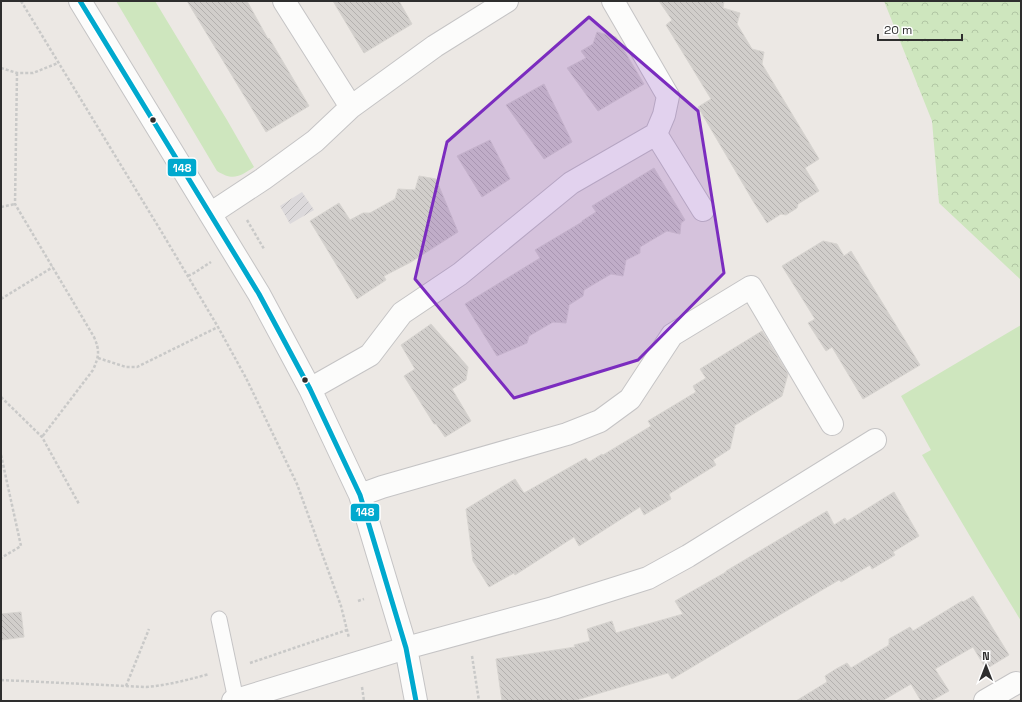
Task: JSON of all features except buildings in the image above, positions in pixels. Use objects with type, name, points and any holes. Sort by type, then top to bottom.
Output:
[{"type":"street","points":[[80,1],[259,294],[310,389],[360,495],[406,648],[416,701]]},
{"type":"street","points":[[284,1],[351,107]]},
{"type":"street","points":[[210,214],[263,180],[315,140],[351,107],[435,46],[507,1]]},
{"type":"street","points":[[310,389],[370,356],[402,313],[460,274],[571,183],[656,134],[664,115],[668,96],[613,1]]},
{"type":"street","points":[[656,134],[703,210]]},
{"type":"street","points":[[360,495],[382,487],[568,434],[600,421],[630,399],[672,335],[751,287],[832,424]]},
{"type":"street","points":[[234,700],[406,648],[553,608],[648,578],[688,556],[875,440]]},
{"type":"street","points":[[985,701],[1016,682]]},
{"type":"lane","points":[[219,619],[234,700]]},
{"type":"path","points":[[21,1],[188,276],[246,378],[297,484],[341,606],[350,642]]},
{"type":"path","points":[[1,68],[17,73],[33,73],[58,63]]},
{"type":"path","points":[[17,73],[15,204],[98,346],[98,358],[93,370],[42,437]]},
{"type":"path","points":[[1,207],[15,204]]},
{"type":"path","points":[[247,220],[264,249]]},
{"type":"path","points":[[188,276],[213,261]]},
{"type":"path","points":[[1,300],[53,267]]},
{"type":"path","points":[[98,358],[126,367],[137,367],[218,327]]},
{"type":"path","points":[[1,397],[42,437],[79,504]]},
{"type":"path","points":[[1,455],[21,546],[1,558]]},
{"type":"path","points":[[126,686],[149,629]]},
{"type":"path","points":[[1,680],[146,687],[163,685],[181,682],[260,660],[347,630]]},
{"type":"highlighted area","points":[[589,17],[698,111],[724,273],[638,360],[514,398],[415,279],[447,142]]},
{"type":"shaded area","points":[[302,192],[314,210],[290,224],[280,206]]},
{"type":"green space","points":[[116,1],[155,1],[254,167],[240,175],[232,177],[217,171]]},
{"type":"green space","points":[[884,1],[1021,1],[1021,280],[939,203],[932,121]]},
{"type":"green space","points":[[1021,325],[1021,621],[922,455],[931,450],[901,396]]},
{"type":"transit line","name":"148","points":[[80,1],[259,294],[310,389],[360,495],[406,648],[416,701]]}]
